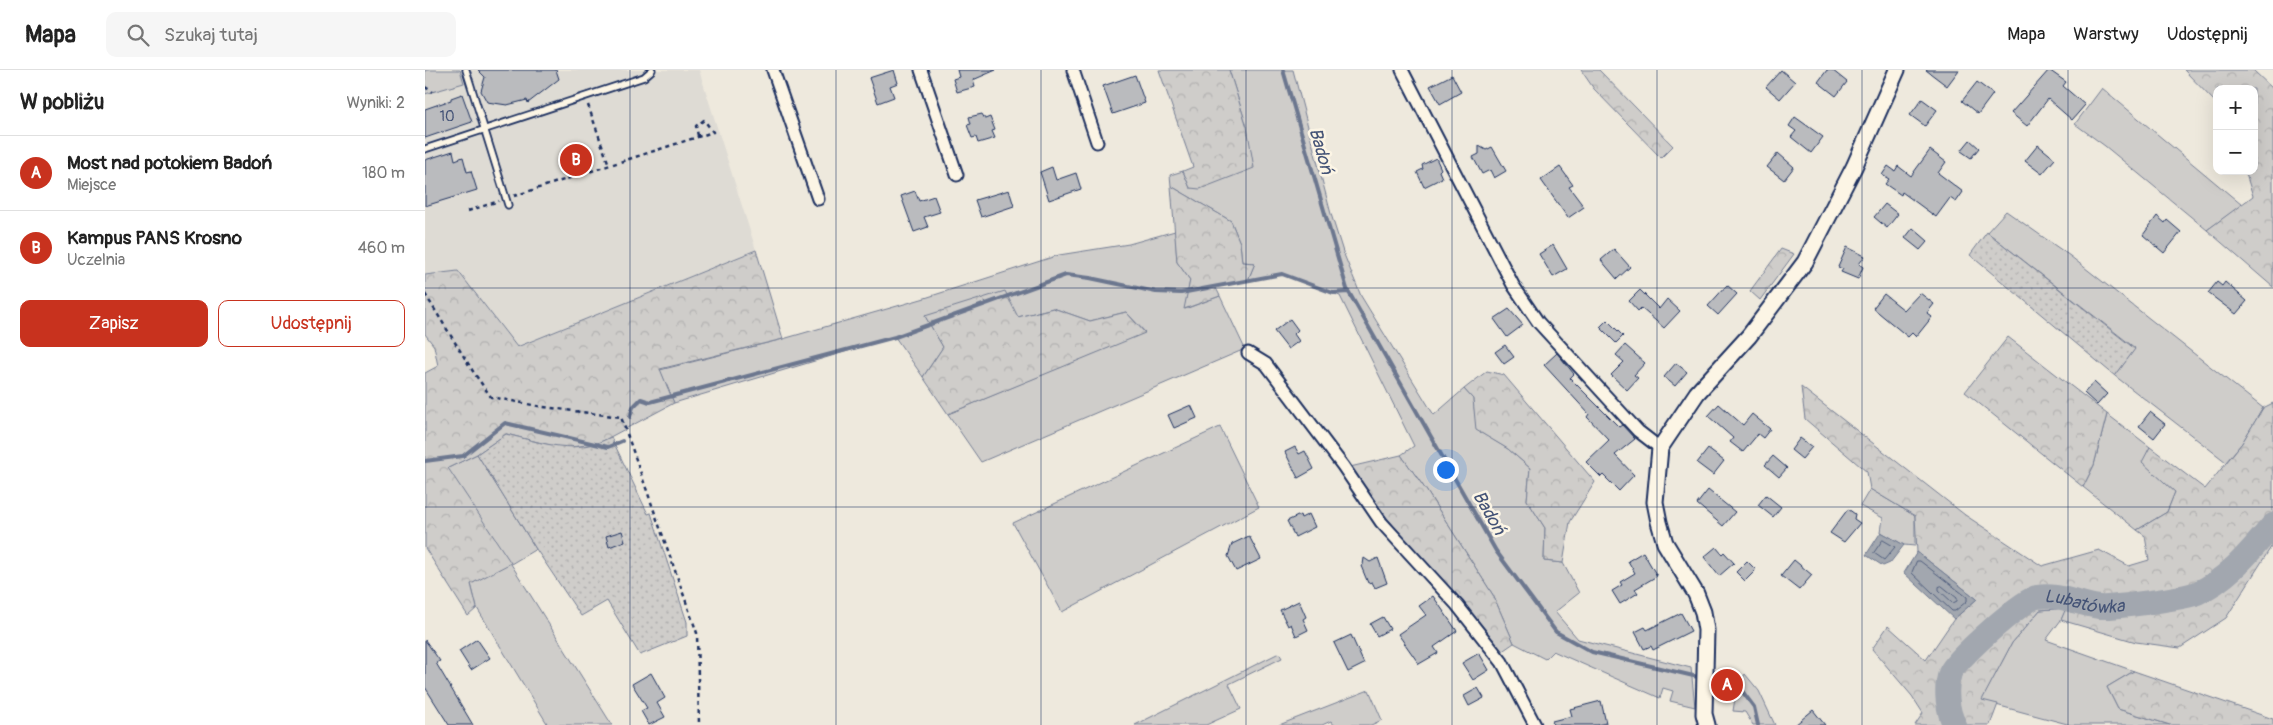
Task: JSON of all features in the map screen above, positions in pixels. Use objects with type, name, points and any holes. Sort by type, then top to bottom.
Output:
[{"type":"street","points":[[773,70],[817,199]]},
{"type":"street","points":[[921,70],[957,175]]},
{"type":"street","points":[[1073,70],[1097,142]]},
{"type":"street","points":[[1402,70],[1513,285],[1529,310],[1638,431],[1660,448]]},
{"type":"street","points":[[1707,725],[1704,714],[1706,630],[1703,612],[1696,594],[1665,543],[1658,518],[1655,502],[1660,448],[1697,393],[1749,336],[1805,262],[1854,166],[1897,70]]},
{"type":"street","points":[[1248,353],[1266,364],[1343,466],[1381,522],[1457,605],[1502,662],[1535,725]]},
{"type":"lane","points":[[466,70],[507,202]]},
{"type":"lane","points":[[425,149],[644,77],[653,70]]},
{"type":"path","points":[[425,87],[433,92]]},
{"type":"path","points":[[587,102],[609,165]]},
{"type":"path","points":[[468,211],[507,202],[609,165],[713,132],[704,120],[696,126],[698,136]]},
{"type":"path","points":[[425,294],[491,397],[543,407],[621,417],[697,633],[699,725]]},
{"type":"shaded area","points":[[425,70],[699,70],[756,250],[517,347],[458,271],[425,275]]},
{"type":"green space","points":[[425,70],[460,70],[464,83],[425,94]]},
{"type":"green space","points":[[1159,70],[1229,70],[1247,127],[1254,168],[1200,189],[1190,188],[1183,171],[1193,167]]},
{"type":"green space","points":[[1229,70],[1293,70],[1331,214],[1343,252],[1361,296],[1434,415],[1464,389],[1473,399],[1477,430],[1508,449],[1530,468],[1527,500],[1545,528],[1544,561],[1563,563],[1579,593],[1555,612],[1578,639],[1691,668],[1695,707],[1670,701],[1673,691],[1663,688],[1660,698],[1553,651],[1545,659],[1514,643],[1493,595],[1426,490],[1401,455],[1414,446],[1340,296],[1282,274],[1248,280],[1255,263],[1242,262],[1240,243],[1231,221],[1171,186],[1170,175],[1183,171],[1190,188],[1247,127]]},
{"type":"green space","points":[[1581,70],[1599,70],[1673,146],[1661,158],[1594,89]]},
{"type":"green space","points":[[2184,70],[2253,70],[2273,89],[2273,287],[2207,230],[2253,196],[2246,175],[2258,175],[2258,85],[2213,85],[2213,100]]},
{"type":"green space","points":[[2102,88],[2242,205],[2207,230],[2105,146],[2075,124]]},
{"type":"green space","points":[[1171,186],[1231,221],[1240,243],[1242,262],[1255,263],[1248,280],[1215,286],[1220,296],[1184,309],[1190,280],[1177,262]]},
{"type":"green space","points":[[2006,211],[2070,256],[2263,408],[2242,443],[2226,462],[2115,376],[2135,348],[1987,232]]},
{"type":"green space","points":[[1175,231],[1177,262],[1190,280],[1185,309],[1220,296],[1245,349],[981,462],[948,414],[1145,332],[1126,312],[1090,321],[1053,308],[1018,317],[925,316],[943,347],[923,377],[895,337],[674,403],[660,370],[783,339],[925,298],[1059,255],[1129,244]]},
{"type":"green space","points":[[1987,232],[2135,349],[2115,376],[1970,255]]},
{"type":"green space","points":[[1781,249],[1794,254],[1760,300],[1750,291]]},
{"type":"green space","points":[[756,250],[783,339],[660,369],[674,403],[597,444],[562,448],[506,434],[477,454],[448,468],[511,563],[471,584],[477,608],[468,616],[425,548],[425,373],[438,366],[434,346],[425,334],[425,275],[458,271],[517,347]]},
{"type":"green space","points":[[1005,291],[1018,317],[1053,308],[1090,321],[1126,312],[1145,333],[948,414],[923,377],[943,347],[925,316]]},
{"type":"green space","points":[[2008,337],[2107,414],[2094,465],[2083,487],[1965,392]]},
{"type":"green space","points":[[1487,371],[1504,375],[1595,482],[1570,522],[1563,563],[1544,561],[1545,528],[1527,500],[1530,468],[1508,449],[1476,430],[1473,399],[1464,389]]},
{"type":"green space","points":[[1801,387],[1965,515],[2042,566],[2099,550],[2129,566],[2149,560],[2145,536],[2137,530],[2167,512],[2175,492],[2142,462],[2150,447],[2205,489],[2242,443],[2263,408],[2273,403],[2273,544],[2226,618],[2180,648],[2136,642],[2061,620],[2066,608],[2040,610],[2012,643],[1982,700],[1998,704],[1990,725],[1915,725],[1923,713],[1912,696],[1872,649],[1888,626],[1926,660],[1954,619],[1977,599],[1917,552],[1915,516],[1870,489],[1867,472],[1805,419]]},
{"type":"green space","points":[[2107,414],[2150,447],[2143,462],[2175,492],[2167,512],[2137,530],[2083,487],[2094,465]]},
{"type":"green space","points":[[1220,427],[1259,507],[1062,612],[1013,523]]},
{"type":"green space","points":[[506,434],[546,444],[572,447],[598,443],[611,437],[648,514],[651,513],[687,622],[687,636],[640,655],[607,601],[581,616],[536,549],[477,454]]},
{"type":"green space","points":[[477,454],[536,549],[511,564],[612,725],[548,725],[477,608],[471,584],[480,579],[448,468]]},
{"type":"green space","points":[[1401,455],[1426,490],[1493,595],[1514,643],[1501,652],[1388,519],[1350,467]]},
{"type":"green space","points":[[1870,489],[1915,516],[1915,546],[1904,545],[1881,532],[1883,518],[1860,506]]},
{"type":"green space","points":[[2067,608],[2061,620],[2046,640],[2134,671],[2107,687],[2118,709],[2170,725],[2071,725],[1981,701],[2012,643],[2040,610]]},
{"type":"green space","points":[[1279,653],[1282,658],[1229,684],[1241,709],[1206,725],[1135,725]]},
{"type":"green space","points":[[2134,671],[2273,719],[2273,725],[2170,725],[2118,709],[2107,687]]},
{"type":"green space","points":[[1745,674],[1759,691],[1775,725],[1753,725],[1745,712],[1733,711],[1737,686]]},
{"type":"green space","points":[[1369,690],[1382,720],[1371,725],[1334,725],[1331,721],[1322,725],[1279,725]]},
{"type":"water","points":[[1881,532],[1904,545],[1890,563],[1883,566],[1866,555]]},
{"type":"water","points":[[1917,552],[1977,599],[1954,619],[1904,573]]},
{"type":"building","points":[[478,70],[556,70],[559,79],[528,103],[527,100],[507,105],[487,102],[481,91],[485,77]]},
{"type":"building","points":[[894,70],[898,83],[890,86],[894,97],[878,103],[869,78]]},
{"type":"building","points":[[957,70],[996,70],[973,80],[975,87],[957,92],[953,79],[959,77]]},
{"type":"building","points":[[1781,70],[1795,82],[1780,99],[1766,87]]},
{"type":"building","points":[[1827,70],[1832,70],[1847,82],[1836,96],[1818,82]]},
{"type":"building","points":[[1926,70],[1959,70],[1947,86]]},
{"type":"building","points":[[2049,70],[2066,82],[2063,86],[2085,105],[2072,120],[2048,99],[2027,126],[2011,113]]},
{"type":"building","points":[[1135,75],[1145,103],[1113,114],[1103,86]]},
{"type":"building","points":[[1452,75],[1461,92],[1440,104],[1430,86]]},
{"type":"building","points":[[1977,82],[1993,94],[1978,114],[1962,101]]},
{"type":"building","points":[[462,94],[472,122],[425,138],[425,109]]},
{"type":"building","points":[[1922,99],[1937,110],[1925,126],[1910,115]]},
{"type":"building","points":[[982,114],[985,119],[990,117],[995,130],[992,131],[995,138],[978,143],[976,137],[972,138],[967,125],[971,124],[969,117]]},
{"type":"building","points":[[1795,117],[1823,137],[1811,153],[1791,137],[1796,131],[1789,126]]},
{"type":"building","points":[[1970,140],[1979,148],[1971,158],[1961,151]]},
{"type":"building","points":[[2038,145],[2055,159],[2042,174],[2025,161]]},
{"type":"building","points":[[1479,146],[1486,150],[1492,147],[1506,171],[1494,178],[1490,170],[1482,174],[1473,157],[1479,154]]},
{"type":"building","points":[[1930,150],[1946,162],[1938,173],[1963,192],[1956,202],[1950,198],[1936,217],[1902,192],[1901,195],[1885,184],[1889,179],[1882,175],[1888,166],[1895,171],[1898,166],[1911,176]]},
{"type":"building","points":[[453,151],[455,160],[463,157],[467,172],[471,171],[477,190],[425,206],[425,160]]},
{"type":"building","points":[[1778,153],[1794,167],[1784,180],[1767,167]]},
{"type":"building","points":[[1436,158],[1441,169],[1439,171],[1442,178],[1424,187],[1417,172],[1423,169],[1422,165]]},
{"type":"building","points":[[1052,167],[1056,180],[1076,173],[1081,189],[1049,200],[1040,172]]},
{"type":"building","points":[[1560,167],[1573,185],[1569,187],[1584,207],[1568,218],[1541,180]]},
{"type":"building","points":[[1009,190],[1014,206],[981,217],[975,200]]},
{"type":"building","points":[[915,191],[919,201],[934,196],[940,212],[924,217],[928,227],[914,232],[901,196]]},
{"type":"building","points":[[1885,204],[1898,214],[1887,228],[1874,217]]},
{"type":"building","points":[[2157,216],[2165,223],[2167,220],[2181,232],[2164,253],[2143,235]]},
{"type":"building","points":[[1913,228],[1928,241],[1920,250],[1905,238]]},
{"type":"building","points":[[1553,245],[1567,269],[1553,277],[1539,254]]},
{"type":"building","points":[[1847,247],[1865,256],[1859,264],[1863,267],[1858,279],[1841,272],[1843,269],[1838,267]]},
{"type":"building","points":[[1614,249],[1630,267],[1617,279],[1601,260]]},
{"type":"building","points":[[2217,282],[2222,286],[2225,282],[2247,301],[2236,314],[2208,293]]},
{"type":"building","points":[[1727,285],[1737,294],[1718,315],[1708,306]]},
{"type":"building","points":[[1640,290],[1659,309],[1667,299],[1680,311],[1664,328],[1641,308],[1638,311],[1629,301]]},
{"type":"building","points":[[1920,293],[1934,304],[1927,313],[1932,317],[1916,337],[1912,333],[1908,337],[1873,308],[1884,294],[1904,310]]},
{"type":"building","points":[[1509,309],[1523,325],[1507,337],[1494,319]]},
{"type":"building","points":[[1290,319],[1298,330],[1294,334],[1299,341],[1288,349],[1274,331]]},
{"type":"building","points":[[1607,320],[1623,336],[1616,343],[1600,327]]},
{"type":"building","points":[[1505,345],[1514,357],[1504,364],[1495,352]]},
{"type":"building","points":[[1625,345],[1645,363],[1634,375],[1638,378],[1627,390],[1611,375],[1624,362],[1616,355]]},
{"type":"building","points":[[1557,353],[1574,374],[1570,378],[1619,427],[1622,425],[1635,439],[1615,455],[1634,475],[1619,491],[1586,462],[1609,440],[1587,417],[1589,414],[1544,365]]},
{"type":"building","points":[[1676,363],[1687,372],[1675,386],[1664,377]]},
{"type":"building","points":[[2094,382],[2107,394],[2097,405],[2084,393]]},
{"type":"building","points":[[1719,404],[1743,425],[1752,414],[1770,429],[1763,438],[1758,434],[1743,452],[1730,442],[1733,438],[1708,416]]},
{"type":"building","points":[[1191,405],[1197,418],[1174,428],[1168,415]]},
{"type":"building","points":[[2150,412],[2165,424],[2154,438],[2139,426]]},
{"type":"building","points":[[1800,438],[1812,447],[1802,459],[1791,450]]},
{"type":"building","points":[[1295,447],[1299,454],[1305,451],[1314,469],[1298,478],[1285,452]]},
{"type":"building","points":[[1708,449],[1724,461],[1713,475],[1697,463]]},
{"type":"building","points":[[1773,456],[1787,468],[1779,477],[1765,465]]},
{"type":"building","points":[[1708,490],[1735,512],[1723,526],[1697,504]]},
{"type":"building","points":[[1766,495],[1781,507],[1773,517],[1758,505]]},
{"type":"building","points":[[1848,509],[1855,514],[1854,519],[1860,523],[1844,542],[1830,533]]},
{"type":"building","points":[[1309,514],[1315,527],[1295,537],[1287,521],[1300,515],[1301,518]]},
{"type":"building","points":[[622,531],[625,541],[609,547],[606,536]]},
{"type":"building","points":[[1249,536],[1261,559],[1236,571],[1228,556],[1232,544]]},
{"type":"building","points":[[1716,547],[1722,554],[1724,552],[1734,563],[1719,576],[1704,557]]},
{"type":"building","points":[[1643,552],[1657,576],[1635,589],[1638,593],[1620,604],[1612,591],[1622,585],[1620,582],[1635,573],[1628,561]]},
{"type":"building","points":[[1364,558],[1370,562],[1378,558],[1387,583],[1375,588],[1372,582],[1368,583],[1361,566],[1363,565]]},
{"type":"building","points":[[1794,560],[1812,575],[1799,590],[1781,576]]},
{"type":"building","points":[[1747,561],[1756,570],[1745,581],[1736,572]]},
{"type":"building","points":[[1433,596],[1457,631],[1434,647],[1438,653],[1419,664],[1398,634],[1426,615],[1419,606]]},
{"type":"building","points":[[1299,601],[1306,617],[1303,619],[1308,630],[1296,636],[1291,624],[1288,626],[1280,610]]},
{"type":"building","points":[[1681,613],[1691,631],[1653,650],[1651,646],[1644,649],[1635,632],[1645,627],[1647,630]]},
{"type":"building","points":[[1383,617],[1390,629],[1377,636],[1370,624]]},
{"type":"building","points":[[1351,635],[1364,664],[1348,672],[1334,643]]},
{"type":"building","points":[[477,639],[490,658],[471,670],[459,651]]},
{"type":"building","points":[[425,640],[440,661],[436,663],[473,725],[449,725],[425,687]]},
{"type":"building","points":[[1479,653],[1489,670],[1473,680],[1462,663]]},
{"type":"building","points":[[651,673],[665,698],[657,703],[665,717],[649,725],[641,711],[647,708],[632,684]]},
{"type":"building","points":[[1478,688],[1484,698],[1469,706],[1464,696]]},
{"type":"building","points":[[1601,701],[1606,723],[1597,725],[1553,725],[1552,721],[1572,716],[1570,709]]},
{"type":"building","points":[[1813,710],[1825,725],[1795,725]]},
{"type":"waterway","name":"Badoń","points":[[1283,70],[1347,289],[1496,551],[1556,632],[1592,652],[1702,678]]},
{"type":"waterway","points":[[630,417],[633,407],[641,399],[650,402],[895,337],[1066,275],[1090,278],[1156,292],[1181,293],[1282,274],[1333,293],[1348,292]]},
{"type":"waterway","points":[[425,461],[463,456],[505,423],[608,447],[622,441]]},
{"type":"waterway","name":"Lubatówka","points":[[1955,725],[1950,714],[1948,700],[1950,673],[1976,644],[2029,600],[2045,596],[2092,606],[2107,607],[2165,600],[2197,593],[2209,587],[2229,572],[2248,554],[2273,525]]},
{"type":"waterway","name":"Badoń","points":[[1709,680],[1739,687],[1754,707],[1758,725]]},
{"type":"place","name":"Kampus PANS Krosno","points":[[576,160]]},
{"type":"place","name":"Most nad potokiem Badoń","points":[[1727,685]]}]
